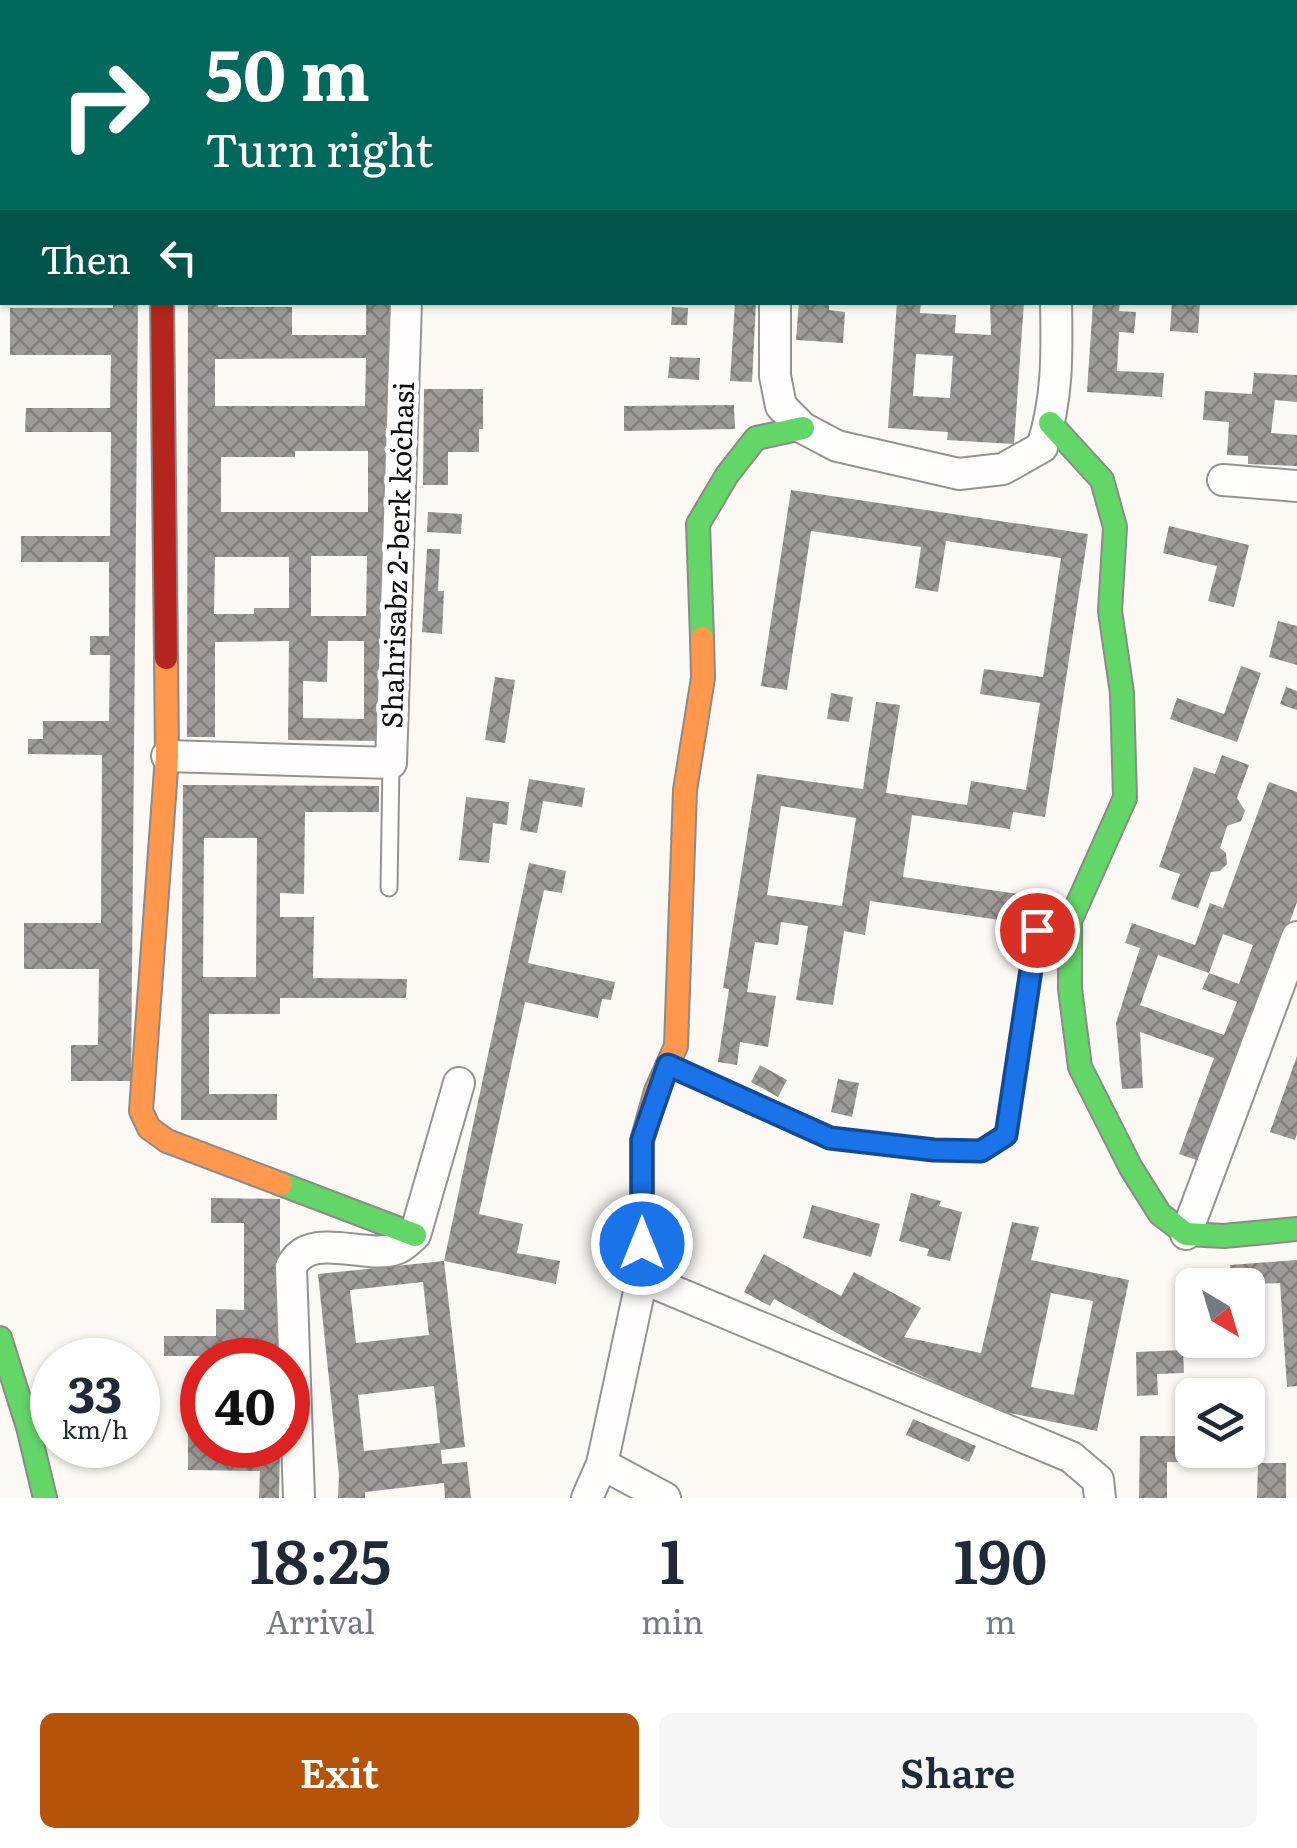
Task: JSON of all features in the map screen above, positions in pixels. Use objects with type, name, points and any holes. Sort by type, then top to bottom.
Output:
[{"type":"street","points":[[162,305],[166,756],[140,1111],[149,1128],[167,1141],[415,1235]]},
{"type":"street","name":"Shahrisabz 2-berk koʻchasi","points":[[166,756],[391,763],[406,305]]},
{"type":"street","points":[[775,305],[775,376],[781,406],[803,428],[836,446],[960,474],[1002,468],[1042,447],[1057,377],[1056,305]]},
{"type":"street","points":[[1050,423],[1102,480],[1115,526],[1110,611],[1122,694],[1125,798],[1070,921],[1070,989],[1080,1067],[1160,1214],[1186,1234],[1224,1236],[1297,1229]]},
{"type":"street","points":[[587,1498],[602,1464],[642,1278],[642,1140],[676,1046],[685,790],[703,678],[698,524],[727,474],[756,438],[803,428]]},
{"type":"street","points":[[1223,480],[1297,486]]},
{"type":"street","points":[[1186,1234],[1297,937]]},
{"type":"street","points":[[300,1498],[292,1267],[297,1256],[308,1248],[383,1251],[399,1249],[415,1235],[459,1083]]},
{"type":"street","points":[[642,1278],[1071,1457],[1098,1480],[1100,1498]]},
{"type":"street","points":[[0,1338],[46,1498]]},
{"type":"street","points":[[602,1464],[665,1498]]},
{"type":"lane","points":[[389,888],[391,763]]},
{"type":"lane","points":[[668,1065],[830,1138],[934,1150],[981,1151],[1006,1135],[1037,930]]},
{"type":"building","points":[[138,305],[131,1081],[71,1081],[71,1045],[98,1045],[99,969],[24,969],[24,923],[101,923],[102,755],[28,754],[28,739],[43,739],[43,721],[109,721],[110,655],[90,655],[90,636],[109,636],[109,562],[21,562],[21,536],[110,536],[111,432],[25,432],[26,408],[110,408],[111,355],[10,355],[10,308]]},
{"type":"building","points":[[188,305],[292,307],[292,335],[366,335],[366,305],[390,305],[389,741],[288,740],[289,641],[215,642],[215,737],[187,737]],"holes":[[[366,358],[365,406],[215,406],[215,359]],[[295,451],[368,451],[368,512],[221,512],[221,457],[295,457]],[[311,556],[367,556],[366,616],[311,616]],[[215,557],[289,557],[289,608],[254,608],[254,614],[214,614]],[[328,641],[364,641],[364,719],[303,718],[303,681],[327,682]]]},
{"type":"building","points":[[735,305],[756,305],[752,382],[730,381]]},
{"type":"building","points":[[799,305],[829,305],[829,310],[845,312],[843,343],[796,340]]},
{"type":"building","points":[[897,305],[921,305],[920,313],[956,315],[955,333],[991,335],[990,305],[1024,305],[1014,444],[947,440],[948,432],[888,428]],"holes":[[[916,354],[953,356],[950,398],[913,396]]]},
{"type":"building","points":[[1093,305],[1120,305],[1119,311],[1136,312],[1134,333],[1119,332],[1117,371],[1164,373],[1162,397],[1087,392]]},
{"type":"building","points":[[1172,305],[1200,305],[1198,333],[1170,331]]},
{"type":"building","points":[[672,307],[688,308],[687,325],[671,325]]},
{"type":"building","points":[[670,357],[700,358],[699,380],[668,378]]},
{"type":"building","points":[[1254,373],[1297,375],[1297,402],[1275,400],[1271,433],[1297,435],[1297,466],[1248,464],[1248,456],[1227,455],[1229,422],[1203,420],[1205,391],[1252,394]]},
{"type":"building","points":[[424,389],[483,389],[479,452],[448,452],[448,485],[423,485]]},
{"type":"building","points":[[734,405],[735,429],[624,431],[624,406]]},
{"type":"building","points":[[791,490],[1088,534],[1045,817],[1013,812],[1010,829],[912,815],[903,877],[1018,894],[1013,922],[870,901],[865,935],[844,931],[833,1005],[796,1000],[808,926],[781,922],[778,945],[755,942],[747,992],[776,996],[768,1047],[740,1042],[737,1065],[718,1062],[729,989],[723,988],[757,774],[863,789],[876,702],[900,705],[886,793],[967,805],[971,781],[1026,790],[1040,703],[980,694],[984,669],[1043,677],[1061,558],[946,541],[938,592],[915,588],[921,547],[811,531],[787,690],[761,686]],"holes":[[[781,806],[856,818],[842,906],[767,895]]]},
{"type":"building","points":[[428,512],[462,514],[461,534],[427,532]]},
{"type":"building","points":[[1169,526],[1249,545],[1234,607],[1208,601],[1217,566],[1163,553]]},
{"type":"building","points":[[427,549],[440,549],[438,591],[444,591],[442,634],[422,632]]},
{"type":"building","points":[[1278,621],[1297,626],[1297,665],[1269,657]]},
{"type":"building","points":[[1241,666],[1261,673],[1237,742],[1170,719],[1177,698],[1224,714]]},
{"type":"building","points":[[495,677],[515,680],[505,743],[485,740]]},
{"type":"building","points":[[1286,687],[1297,691],[1297,710],[1280,704]]},
{"type":"building","points":[[831,693],[853,697],[849,722],[827,719]]},
{"type":"building","points":[[1222,755],[1249,765],[1237,798],[1245,811],[1241,821],[1227,826],[1220,848],[1226,853],[1227,864],[1220,871],[1211,872],[1198,908],[1171,899],[1180,874],[1159,867],[1194,767],[1215,774]]},
{"type":"building","points":[[529,779],[585,788],[582,807],[543,801],[537,833],[520,830]]},
{"type":"building","points":[[1269,782],[1297,792],[1297,902],[1202,1162],[1179,1154],[1214,1058],[1140,1032],[1143,1088],[1122,1089],[1116,1023],[1140,948],[1125,943],[1132,923],[1195,945],[1210,903],[1223,908]],"holes":[[[1223,934],[1253,945],[1239,984],[1209,973]],[[1158,955],[1209,973],[1202,989],[1237,1002],[1224,1035],[1140,1005]]]},
{"type":"building","points":[[183,785],[379,786],[379,812],[305,812],[304,894],[280,893],[280,917],[314,917],[313,978],[407,979],[406,998],[280,998],[280,1014],[209,1014],[209,1094],[277,1094],[277,1120],[181,1120]],"holes":[[[204,838],[257,838],[256,977],[203,977]]]},
{"type":"building","points":[[466,797],[509,802],[507,825],[493,823],[489,863],[459,860]]},
{"type":"building","points":[[529,863],[566,871],[562,893],[544,890],[528,963],[615,982],[611,1000],[602,999],[598,1018],[525,1002],[479,1214],[523,1224],[517,1253],[560,1261],[556,1284],[444,1261]]},
{"type":"building","points":[[1297,1056],[1297,1134],[1295,1140],[1270,1132]]},
{"type":"building","points":[[760,1065],[787,1080],[778,1097],[751,1082]]},
{"type":"building","points":[[838,1079],[859,1083],[852,1117],[831,1112]]},
{"type":"building","points":[[911,1193],[962,1212],[950,1261],[927,1256],[929,1249],[899,1241]]},
{"type":"building","points":[[211,1198],[280,1199],[280,1338],[180,1338],[180,1356],[164,1356],[164,1336],[216,1336],[216,1309],[244,1310],[244,1223],[211,1223]]},
{"type":"building","points":[[812,1205],[880,1224],[871,1257],[803,1238]]},
{"type":"building","points":[[1012,1222],[1039,1227],[1031,1260],[1129,1280],[1097,1431],[1000,1411],[891,1362],[774,1299],[770,1306],[744,1292],[764,1254],[841,1296],[854,1272],[921,1308],[904,1337],[981,1353]],"holes":[[[1051,1293],[1093,1301],[1074,1395],[1031,1387]]]},
{"type":"building","points":[[1297,1260],[1297,1386],[1287,1387],[1280,1283],[1265,1284],[1265,1268],[1230,1265]]},
{"type":"building","points":[[444,1261],[465,1447],[441,1450],[442,1464],[467,1462],[471,1498],[445,1498],[444,1483],[365,1492],[365,1498],[338,1498],[339,1475],[318,1274]],"holes":[[[423,1282],[429,1335],[356,1343],[350,1290]],[[434,1386],[440,1443],[364,1451],[358,1395]]]},
{"type":"building","points":[[1175,1350],[1175,1358],[1183,1358],[1184,1373],[1157,1374],[1158,1395],[1137,1396],[1136,1352]]},
{"type":"building","points":[[913,1419],[976,1446],[969,1462],[906,1435]]},
{"type":"building","points":[[1140,1436],[1175,1436],[1175,1462],[1167,1462],[1167,1498],[1139,1498]]},
{"type":"building","points":[[1265,1463],[1286,1463],[1286,1498],[1257,1498],[1258,1468],[1265,1468]]},
{"type":"building","points":[[280,1468],[279,1498],[259,1498],[260,1471],[188,1470]]},
{"type":"traffic: fast","points":[[1050,423],[1102,480],[1115,527],[1110,611],[1122,693],[1125,798],[1070,921],[1070,989],[1080,1067],[1131,1168],[1160,1214],[1186,1234],[1224,1236],[1297,1229]]},
{"type":"traffic: fast","points":[[702,638],[698,524],[727,475],[756,438],[803,428]]},
{"type":"traffic: fast","points":[[281,1184],[415,1235]]},
{"type":"traffic: fast","points":[[0,1338],[45,1498]]},
{"type":"traffic: slow","points":[[642,1278],[642,1141],[656,1091],[676,1046],[685,790],[703,678],[702,638]]},
{"type":"traffic: slow","points":[[166,658],[167,756],[141,1111],[149,1128],[167,1141],[281,1184]]},
{"type":"traffic: jam","points":[[162,305],[166,658]]},
{"type":"route","points":[[642,1244],[642,1140],[656,1090],[668,1065],[830,1138],[934,1150],[981,1151],[1006,1135],[1037,930]]}]
